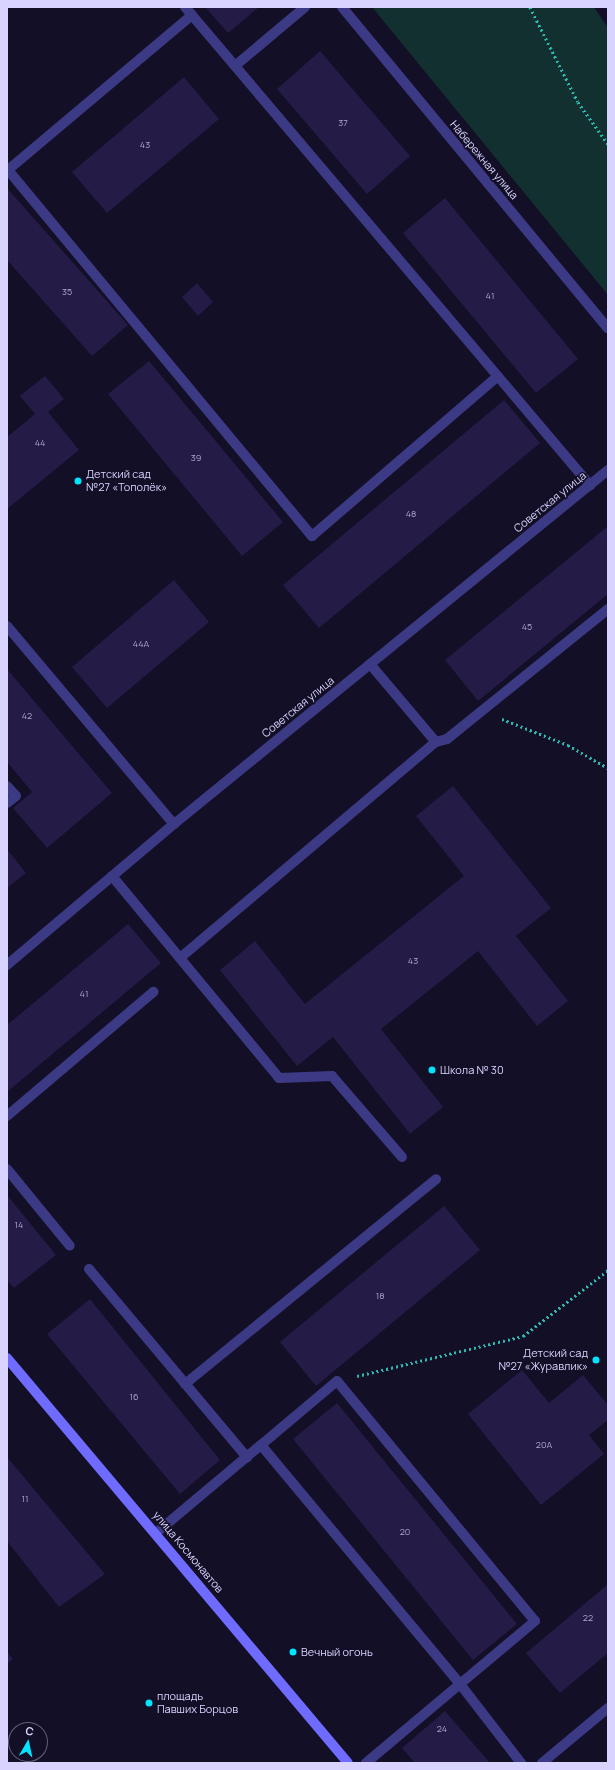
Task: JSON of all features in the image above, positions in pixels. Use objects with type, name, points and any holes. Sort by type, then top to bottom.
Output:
[{"type":"street","points":[[236,65],[305,7]]},
{"type":"street","name":"Набережная улица","points":[[342,7],[608,328]]},
{"type":"street","points":[[498,376],[312,536],[8,170],[188,11],[236,65],[590,485]]},
{"type":"street","name":"Советская улица","points":[[7,965],[174,824],[608,470]]},
{"type":"street","points":[[180,958],[436,742],[447,739],[482,712],[608,609]]},
{"type":"street","points":[[7,626],[174,824]]},
{"type":"street","points":[[370,664],[436,742]]},
{"type":"street","points":[[7,786],[16,796],[7,803]]},
{"type":"street","points":[[112,876],[279,1078],[332,1076],[402,1157]]},
{"type":"street","points":[[7,1116],[153,992]]},
{"type":"street","points":[[7,1169],[70,1246]]},
{"type":"street","points":[[185,1384],[436,1179]]},
{"type":"street","points":[[89,1269],[247,1457]]},
{"type":"street","name":"улица Космонавтов","points":[[7,1359],[156,1533],[348,1763]]},
{"type":"street","points":[[156,1533],[337,1381],[535,1621],[366,1763]]},
{"type":"street","points":[[262,1445],[460,1684],[521,1763]]},
{"type":"street","points":[[542,1763],[608,1708]]},
{"type":"path","points":[[530,7],[578,102],[608,144]]},
{"type":"path","points":[[482,712],[568,745],[608,768]]},
{"type":"path","points":[[337,1381],[523,1336],[608,1270]]},
{"type":"green space","points":[[372,7],[594,7],[608,28],[608,295]]},
{"type":"building","points":[[205,7],[259,7],[228,33]]},
{"type":"building","points":[[320,51],[410,156],[367,194],[277,89]]},
{"type":"building","points":[[184,77],[219,119],[107,213],[72,172]]},
{"type":"building","points":[[7,188],[128,325],[92,356],[7,260]]},
{"type":"building","points":[[445,198],[578,359],[536,393],[403,233]]},
{"type":"building","points":[[197,283],[213,302],[198,316],[182,297]]},
{"type":"building","points":[[149,361],[283,522],[242,556],[108,394]]},
{"type":"building","points":[[45,376],[64,399],[48,412],[79,450],[7,509],[7,437],[35,414],[20,396]]},
{"type":"building","points":[[504,400],[540,443],[319,628],[283,585]]},
{"type":"building","points":[[608,526],[608,594],[478,701],[445,660]]},
{"type":"building","points":[[174,580],[209,622],[107,708],[72,667]]},
{"type":"building","points":[[7,669],[112,793],[47,848],[13,808],[32,792],[7,762]]},
{"type":"building","points":[[453,786],[551,908],[516,936],[568,1001],[537,1026],[478,951],[381,1029],[443,1107],[410,1134],[333,1037],[297,1066],[220,970],[255,941],[305,1004],[464,876],[416,816]]},
{"type":"building","points":[[7,849],[26,873],[7,888]]},
{"type":"building","points":[[128,924],[161,963],[7,1092],[7,1025]]},
{"type":"building","points":[[7,1195],[56,1255],[14,1288],[7,1280]]},
{"type":"building","points":[[444,1206],[480,1250],[316,1386],[280,1342]]},
{"type":"building","points":[[90,1299],[220,1460],[180,1494],[47,1334]]},
{"type":"building","points":[[522,1370],[549,1403],[583,1375],[608,1405],[608,1420],[589,1435],[604,1454],[541,1505],[468,1414]]},
{"type":"building","points":[[337,1403],[517,1624],[473,1660],[293,1439]]},
{"type":"building","points":[[7,1457],[105,1574],[59,1607],[7,1541]]},
{"type":"building","points":[[608,1584],[608,1653],[560,1693],[526,1653]]},
{"type":"building","points":[[7,1652],[13,1659],[7,1664]]},
{"type":"building","points":[[445,1711],[490,1763],[415,1763],[402,1748]]},
{"type":"place","name":"Детский сад №27 «Тополёк»","points":[[78,481]]},
{"type":"place","name":"Школа № 30","points":[[432,1070]]},
{"type":"place","name":"Детский сад №27 «Журавлик»","points":[[596,1360]]},
{"type":"place","name":"Вечный огонь","points":[[293,1652]]},
{"type":"place","name":"площадь Павших Борцов","points":[[149,1703]]}]
